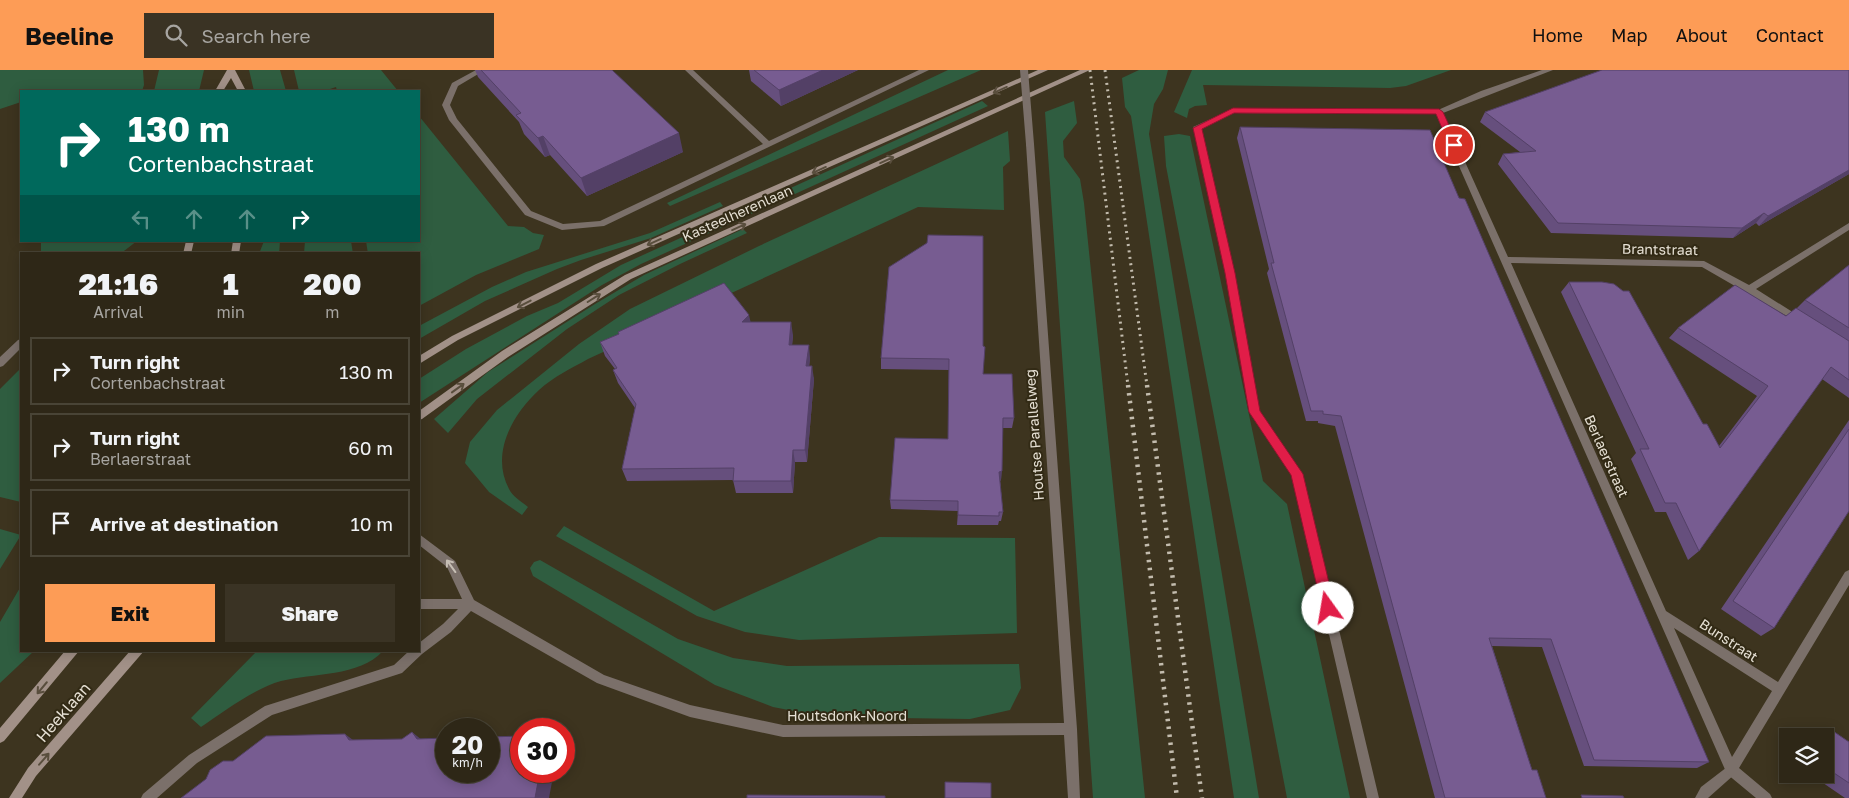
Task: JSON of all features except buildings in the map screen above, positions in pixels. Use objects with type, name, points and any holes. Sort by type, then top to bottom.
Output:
[{"type":"main road","name":"Kasteelherenlaan","points":[[420,359],[455,338],[599,266],[1044,70]]},
{"type":"main road","name":"Kasteelherenlaan","points":[[420,415],[505,354],[628,277],[1086,70]]},
{"type":"main road","points":[[220,90],[231,71]]},
{"type":"main road","points":[[231,71],[241,90]]},
{"type":"main road","points":[[0,737],[73,652]]},
{"type":"main road","name":"Heeklaan","points":[[15,798],[32,772],[137,652]]},
{"type":"street","points":[[481,70],[454,84],[446,105],[453,120],[528,213],[562,227],[601,224],[925,70]]},
{"type":"street","points":[[690,70],[769,145]]},
{"type":"street","name":"Houtse Parallelweg","points":[[1024,70],[1071,729],[1074,798]]},
{"type":"street","points":[[1374,798],[1297,474],[1254,412],[1230,273],[1197,128],[1233,111],[1439,112],[1484,93],[1549,70]]},
{"type":"street","name":"Berlaerstraat","points":[[1439,112],[1730,770],[1766,798]]},
{"type":"street","points":[[1749,289],[1849,226]]},
{"type":"street","name":"Brantstraat","points":[[1505,260],[1704,264],[1749,289],[1807,326]]},
{"type":"street","points":[[0,363],[20,343]]},
{"type":"street","points":[[420,540],[451,564],[470,604],[447,628],[420,649]]},
{"type":"street","points":[[1701,798],[1705,791],[1730,770],[1849,575]]},
{"type":"street","name":"Houtsdonk-Noord","points":[[420,604],[470,604],[601,679],[690,711],[783,731],[1071,729]]},
{"type":"street","name":"Bunstraat","points":[[1662,615],[1780,690]]},
{"type":"street","points":[[147,798],[193,759],[269,710],[398,669],[417,652]]},
{"type":"green space","points":[[0,70],[143,70],[142,90],[20,90],[20,102],[0,109]]},
{"type":"green space","points":[[159,70],[204,70],[199,90],[154,90]]},
{"type":"green space","points":[[249,70],[280,70],[286,90],[254,90]]},
{"type":"green space","points":[[294,70],[381,70],[397,90],[337,90],[336,87],[327,90],[299,90]]},
{"type":"green space","points":[[948,70],[981,70],[670,206],[667,203]]},
{"type":"green space","points":[[1139,70],[1168,70],[1163,89],[1154,104],[1149,134],[1259,798],[1234,798],[1131,116],[1125,107],[1122,78]]},
{"type":"green space","points":[[1192,70],[1451,70],[1406,86],[1390,88],[1203,85],[1207,105],[1195,106],[1189,109],[1187,118],[1174,112]]},
{"type":"green space","points":[[982,101],[988,106],[641,264],[602,285],[420,402],[420,378],[466,349],[527,316],[558,303],[621,265]]},
{"type":"green space","points":[[1074,101],[1077,123],[1063,141],[1064,157],[1080,179],[1084,203],[1145,798],[1093,798],[1045,112]]},
{"type":"green space","points":[[420,117],[508,226],[524,227],[533,233],[544,235],[539,249],[476,275],[420,305],[420,252],[368,252],[366,242],[420,242]]},
{"type":"green space","points":[[1008,131],[1010,161],[1003,167],[1004,210],[918,207],[588,359],[544,385],[529,400],[513,422],[503,448],[502,462],[504,475],[510,492],[528,507],[522,515],[489,492],[465,463],[470,442],[497,410],[579,344],[630,309],[759,246]]},
{"type":"green space","points":[[1179,134],[1190,136],[1263,481],[1287,504],[1350,798],[1287,798],[1166,166],[1164,136]]},
{"type":"green space","points":[[720,202],[723,206],[651,238],[557,269],[485,301],[420,338],[420,325],[492,287],[526,272],[650,233]]},
{"type":"green space","points":[[743,229],[747,233],[619,295],[567,329],[477,399],[448,433],[434,419],[488,372],[595,304],[644,275]]},
{"type":"green space","points":[[41,242],[136,242],[123,252],[41,252]]},
{"type":"green space","points":[[264,242],[280,242],[279,252],[260,252]]},
{"type":"green space","points":[[305,242],[351,242],[353,252],[304,252]]},
{"type":"green space","points":[[20,369],[20,502],[0,497],[0,389]]},
{"type":"green space","points":[[564,526],[714,611],[879,537],[1015,538],[1017,633],[799,640],[745,632],[697,616],[556,536]]},
{"type":"green space","points":[[0,529],[20,535],[20,537],[0,569]]},
{"type":"green space","points":[[540,560],[678,639],[733,658],[787,666],[1019,664],[1021,688],[1010,710],[970,719],[825,717],[773,707],[715,685],[533,576],[530,568],[534,562]]},
{"type":"green space","points":[[20,588],[20,652],[33,652],[0,683],[0,622]]},
{"type":"green space","points":[[256,652],[382,652],[361,666],[349,670],[294,678],[271,684],[240,701],[201,727],[191,718]]},
{"type":"railway","points":[[1090,70],[1128,386]]},
{"type":"railway","points":[[1105,70],[1147,386]]},
{"type":"railway","points":[[1128,385],[1177,798]]},
{"type":"railway","points":[[1147,385],[1202,798]]},
{"type":"route","points":[[1328,608],[1297,474],[1254,412],[1230,273],[1197,128],[1233,111],[1439,112],[1454,145]]}]
